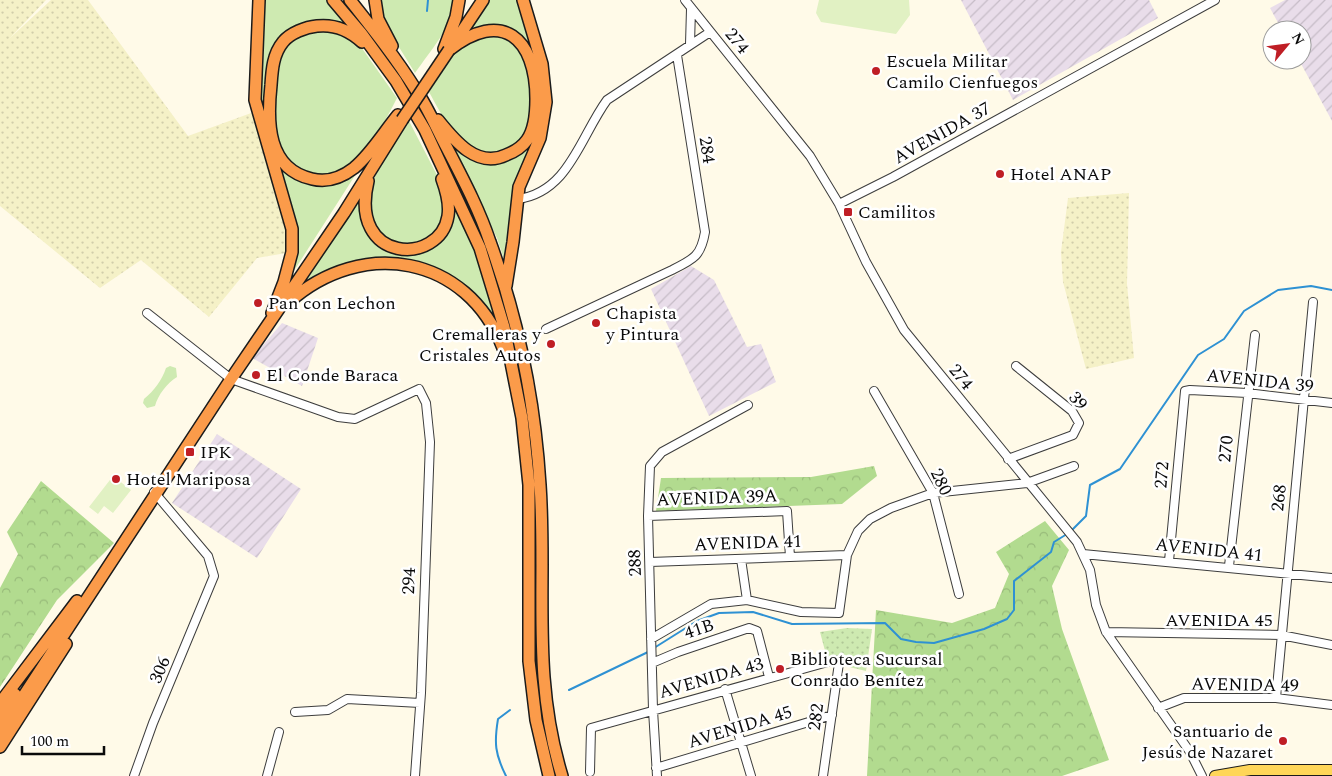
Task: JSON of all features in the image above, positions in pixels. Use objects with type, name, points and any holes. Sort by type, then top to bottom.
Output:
[{"type":"highway","points":[[259,0],[255,100],[292,229],[292,252],[275,312]]},
{"type":"highway","points":[[333,0],[361,33],[396,81],[425,130],[480,248],[504,327],[522,418],[529,485],[529,661],[536,720],[549,776]]},
{"type":"highway","points":[[350,0],[405,72],[424,102],[471,196],[490,241],[505,291],[534,419],[540,486],[542,667],[547,718],[562,776]]},
{"type":"highway","points":[[375,0],[378,19],[405,72]]},
{"type":"highway","points":[[446,49],[459,0]]},
{"type":"highway","points":[[275,312],[476,0]]},
{"type":"highway","points":[[446,49],[483,0]]},
{"type":"highway","points":[[505,291],[514,242],[519,187],[540,138],[546,102],[542,64],[523,0]]},
{"type":"highway","points":[[396,81],[364,44],[347,31],[334,26],[324,25],[299,31],[284,41],[276,54],[272,68],[269,102],[272,140],[279,158],[291,171],[312,180],[330,181],[355,168],[400,117]]},
{"type":"highway","points":[[424,102],[457,142],[478,156],[501,157],[515,151],[528,139],[536,110],[536,89],[535,71],[530,56],[523,45],[504,32],[495,30],[470,36],[446,49]]},
{"type":"highway","points":[[0,717],[88,592],[229,378],[370,173],[400,117]]},
{"type":"highway","points":[[370,173],[364,202],[364,215],[373,234],[386,244],[404,250],[426,245],[436,238],[446,222],[448,202],[425,130]]},
{"type":"highway","points":[[275,312],[298,294],[343,269],[361,265],[394,263],[419,268],[439,275],[459,288],[484,313],[497,334],[505,354],[522,418]]},
{"type":"highway","points":[[0,703],[88,592]]},
{"type":"highway","points":[[0,747],[74,631],[88,592]]},
{"type":"highway","points":[[0,732],[68,621]]},
{"type":"main road","points":[[1215,776],[1250,770],[1325,772]]},
{"type":"street","name":"274","points":[[685,0],[797,137],[839,204],[866,262],[904,330],[1008,459],[1071,533],[1090,570],[1096,605],[1106,632],[1190,752],[1202,776]]},
{"type":"street","name":"AVENIDA 37","points":[[839,204],[893,177],[1215,0]]},
{"type":"street","points":[[690,44],[691,9]]},
{"type":"street","points":[[518,199],[534,196],[552,186],[572,162],[595,117],[607,100],[634,80],[677,55],[690,44],[710,32]]},
{"type":"street","name":"284","points":[[546,329],[690,261],[702,248],[705,232],[677,55]]},
{"type":"street","name":"268","points":[[1276,698],[1313,302]]},
{"type":"street","points":[[147,313],[229,378]]},
{"type":"street","name":"270","points":[[1229,566],[1255,335]]},
{"type":"street","name":"39","points":[[1008,459],[1073,435],[1079,423],[1072,411],[1016,366]]},
{"type":"street","name":"294","points":[[229,378],[338,417],[355,419],[419,389],[426,403],[430,442],[420,703],[415,776]]},
{"type":"street","name":"280","points":[[874,391],[933,493],[959,594]]},
{"type":"street","name":"AVENIDA 39","points":[[1185,391],[1247,393],[1332,404]]},
{"type":"street","name":"272","points":[[1169,560],[1185,391]]},
{"type":"street","name":"288","points":[[657,772],[653,710],[648,516],[650,466],[656,456],[748,404]]},
{"type":"street","points":[[652,640],[711,604],[747,600],[801,612],[838,613],[847,555],[858,531],[870,519],[891,508],[933,493],[1028,483],[1074,466]]},
{"type":"street","name":"306","points":[[134,776],[153,723],[214,576],[208,556],[155,492]]},
{"type":"street","name":"AVENIDA 39A","points":[[648,516],[787,511],[790,557]]},
{"type":"street","name":"AVENIDA 41","points":[[1083,554],[1169,560],[1332,578]]},
{"type":"street","name":"AVENIDA 41","points":[[650,562],[847,555]]},
{"type":"street","points":[[741,559],[747,600]]},
{"type":"street","name":"41B","points":[[652,659],[749,628],[757,632],[769,677]]},
{"type":"street","name":"AVENIDA 45","points":[[1106,632],[1281,635],[1332,645]]},
{"type":"street","name":"AVENIDA 43","points":[[590,772],[591,728],[828,660],[839,663]]},
{"type":"street","name":"282","points":[[822,776],[839,663]]},
{"type":"street","points":[[725,689],[751,776]]},
{"type":"street","name":"AVENIDA 49","points":[[1158,708],[1184,698],[1276,698],[1332,704]]},
{"type":"street","points":[[295,712],[328,710],[347,699],[420,703]]},
{"type":"street","name":"AVENIDA 45","points":[[657,772],[741,743],[832,716]]},
{"type":"street","points":[[267,776],[279,732]]},
{"type":"shaded area","points":[[0,0],[46,0],[9,39],[51,0],[88,0],[188,136],[257,111],[292,252],[257,258],[209,317],[141,260],[100,288],[0,206]]},
{"type":"shaded area","points":[[961,0],[1149,0],[1158,18],[1013,100]]},
{"type":"shaded area","points":[[1285,0],[1332,0],[1332,121],[1304,70],[1312,70],[1312,20],[1277,20],[1270,8]]},
{"type":"shaded area","points":[[1129,193],[1127,284],[1134,358],[1086,369],[1063,282],[1061,252],[1068,198]]},
{"type":"shaded area","points":[[691,266],[714,280],[747,347],[761,344],[776,382],[709,416],[651,289]]},
{"type":"shaded area","points":[[282,323],[318,338],[302,386],[252,358]]},
{"type":"shaded area","points":[[217,434],[301,489],[257,558],[172,503]]},
{"type":"green space","points":[[260,0],[326,0],[351,28],[297,28],[270,65],[272,146],[311,181],[363,163],[290,277],[293,258],[260,106]]},
{"type":"green space","points":[[378,0],[456,0],[445,29],[415,73],[381,18]]},
{"type":"green space","points":[[486,0],[519,0],[540,70],[538,130],[527,157],[507,268],[497,238],[447,135],[477,158],[526,147],[538,73],[503,28],[467,33]]},
{"type":"green space","points":[[819,0],[909,0],[910,15],[896,34],[821,22],[816,13]]},
{"type":"green space","points":[[329,28],[359,44],[397,98],[376,136],[357,160],[346,169],[333,175],[316,177],[291,167],[274,135],[275,69],[281,51],[297,35]]},
{"type":"green space","points":[[492,34],[517,43],[531,69],[533,111],[524,140],[501,154],[488,154],[476,151],[466,144],[441,114],[429,92],[449,59],[464,42]]},
{"type":"green space","points":[[409,121],[438,177],[445,211],[434,236],[410,247],[387,242],[367,214],[371,184],[396,137],[399,137]]},
{"type":"green space","points":[[448,187],[476,251],[497,322],[456,281],[377,258],[301,289],[363,191],[362,216],[394,251],[441,237]]},
{"type":"green space","points":[[170,366],[176,368],[177,377],[163,390],[155,406],[147,408],[143,403],[144,399],[157,385],[166,368]]},
{"type":"green space","points":[[874,466],[877,476],[842,504],[656,511],[661,478],[811,477]]},
{"type":"green space","points":[[113,476],[131,490],[113,513],[104,506],[98,514],[89,507]]},
{"type":"green space","points":[[41,481],[114,543],[57,600],[0,687],[0,588],[18,554],[7,532]]},
{"type":"green space","points":[[1045,521],[1069,550],[1052,586],[1062,629],[1109,760],[1062,776],[867,776],[876,610],[952,623],[995,608],[1009,574],[996,552]]},
{"type":"green space","points":[[847,628],[872,629],[866,671],[828,662],[820,632]]},
{"type":"waterway","points":[[427,11],[428,0]]},
{"type":"waterway","points":[[1071,531],[1086,516],[1090,485],[1120,469],[1198,355],[1224,339],[1244,311],[1278,290],[1311,286],[1332,290]]},
{"type":"waterway","points":[[654,648],[697,621],[719,613],[753,612],[792,624],[885,623],[901,639],[934,643],[984,629],[1007,619],[1014,610],[1014,581],[1051,552],[1054,542],[1067,534]]},
{"type":"waterway","points":[[569,690],[648,652]]},
{"type":"waterway","points":[[506,776],[496,748],[496,735],[498,719],[510,710]]},
{"type":"place","name":"Escuela Militar Camilo Cienfuegos","points":[[876,71]]},
{"type":"place","name":"Hotel ANAP","points":[[1000,174]]},
{"type":"place","name":"Camilitos","points":[[848,212]]},
{"type":"place","name":"Pan con Lechon","points":[[258,303]]},
{"type":"place","name":"Chapista y Pintura","points":[[596,323]]},
{"type":"place","name":"Cremalleras y Cristales Autos","points":[[551,344]]},
{"type":"place","name":"El Conde Baraca","points":[[256,375]]},
{"type":"place","name":"IPK","points":[[190,452]]},
{"type":"place","name":"Hotel Mariposa","points":[[116,479]]},
{"type":"place","name":"Biblioteca Sucursal Conrado Benítez","points":[[780,669]]},
{"type":"place","name":"Santuario de Jesús de Nazaret","points":[[1283,741]]}]
